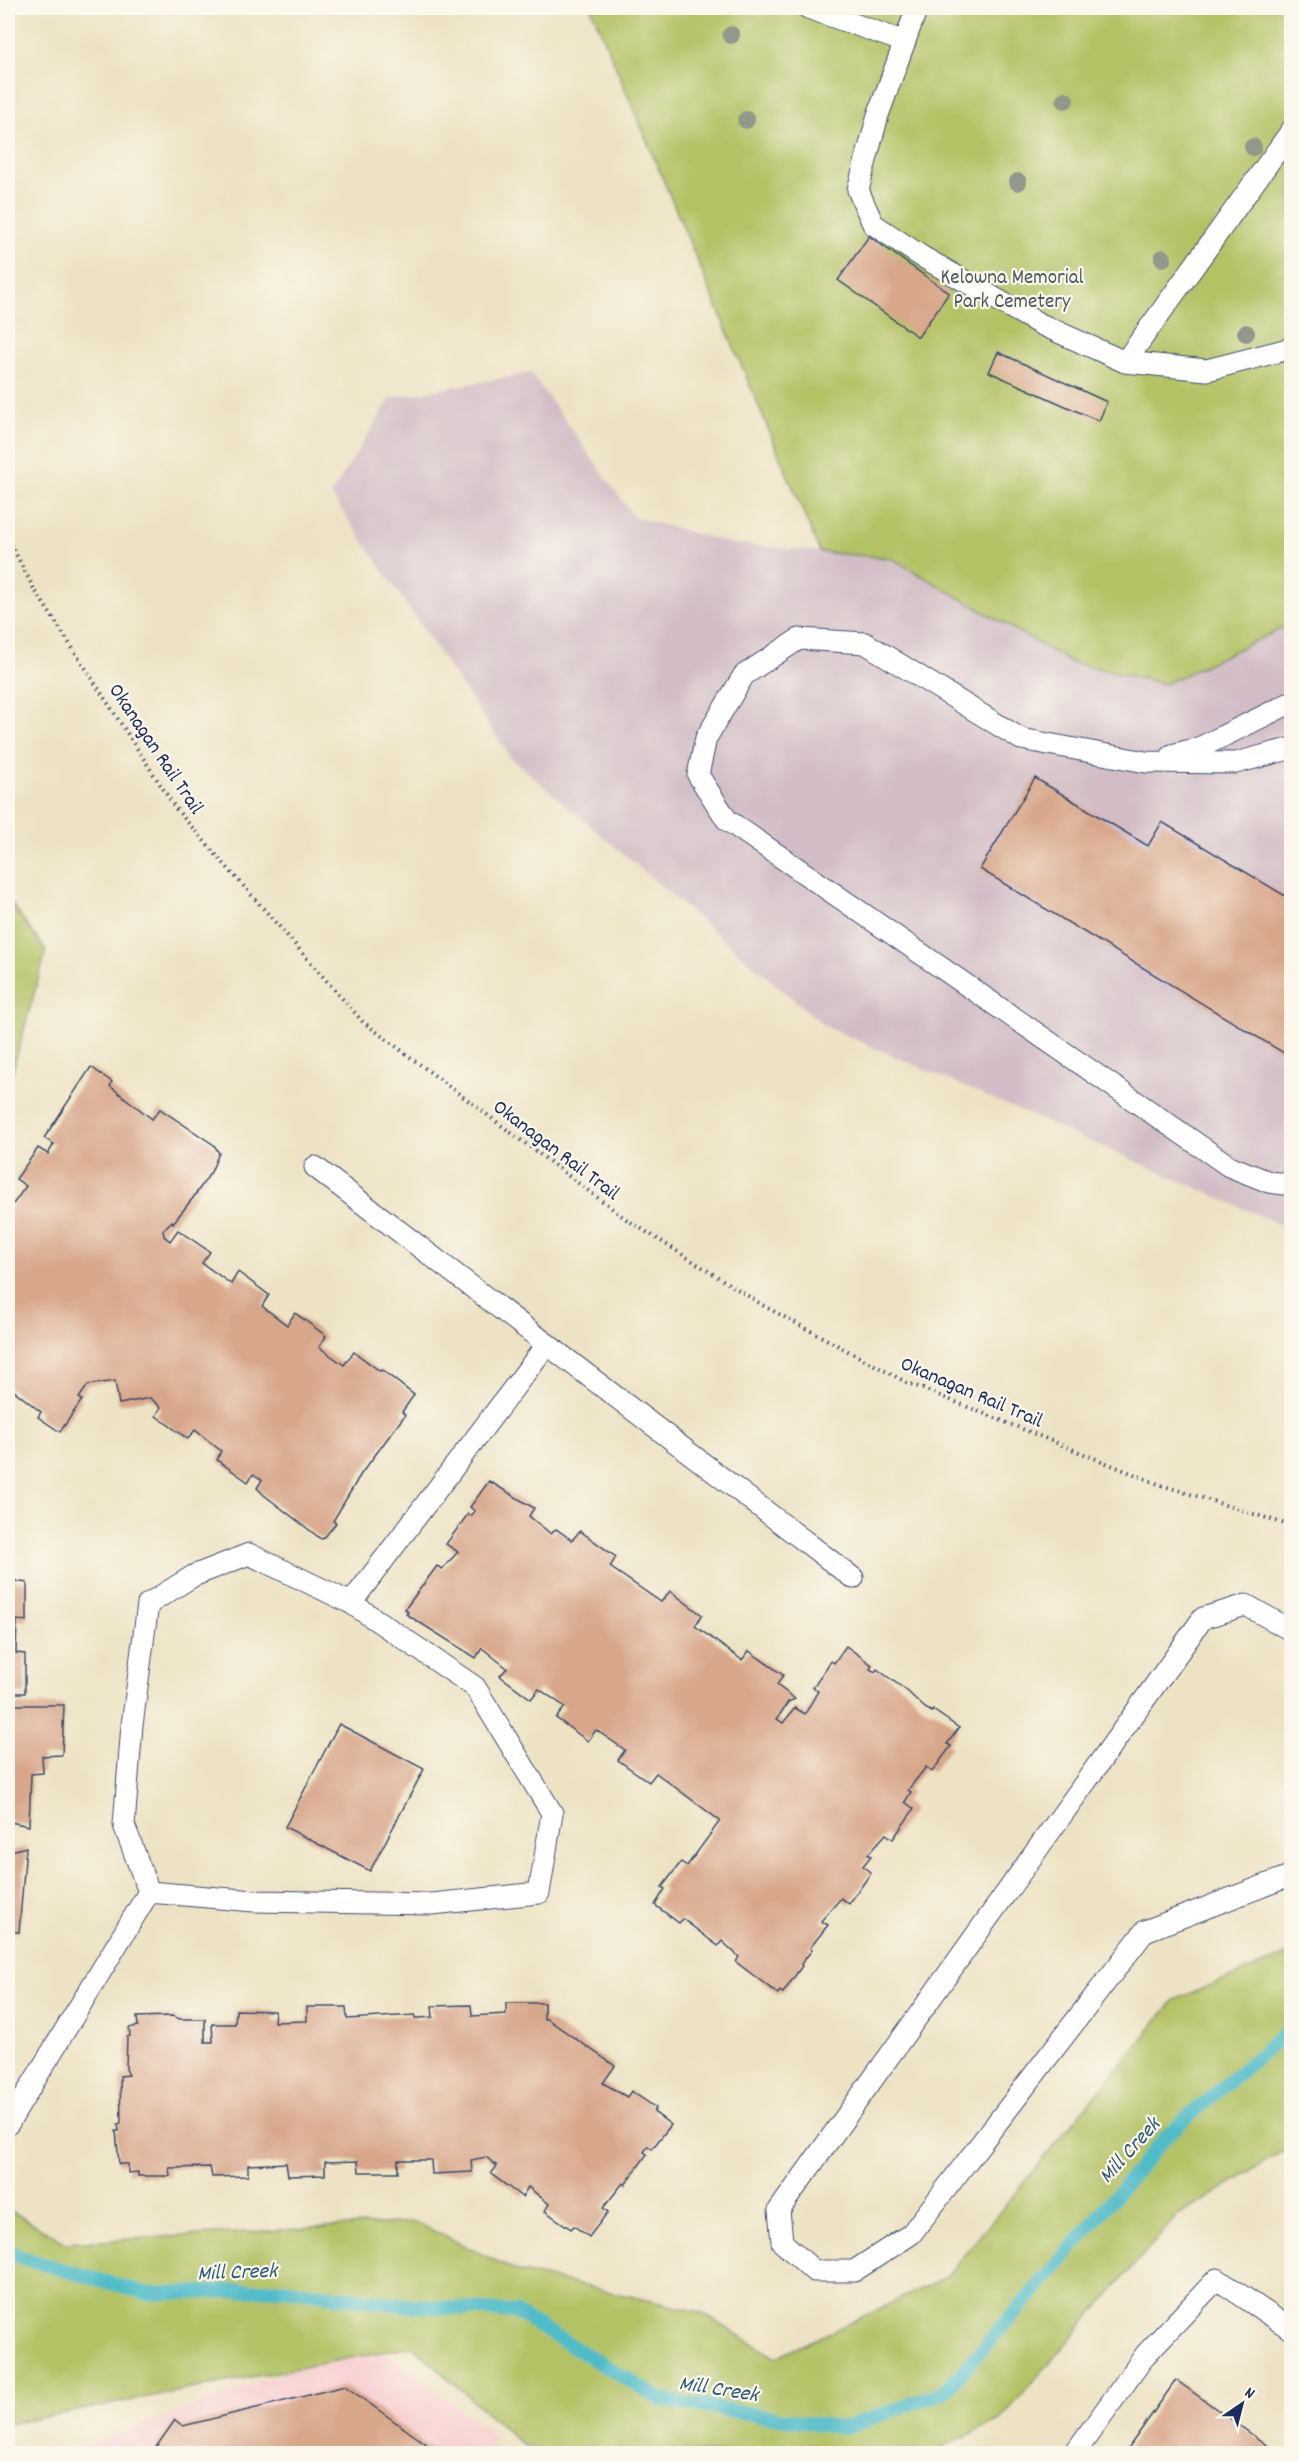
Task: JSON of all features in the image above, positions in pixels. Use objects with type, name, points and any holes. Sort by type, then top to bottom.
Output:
[{"type":"lane","points":[[808,8],[904,42]]},
{"type":"lane","points":[[917,8],[878,115],[858,190],[873,224],[921,256],[1038,323],[1125,362],[1207,370],[1292,348]]},
{"type":"lane","points":[[1125,362],[1292,130]]},
{"type":"lane","points":[[1292,747],[1236,763],[1146,762],[1021,739],[865,643],[799,639],[744,675],[706,738],[699,775],[727,820],[747,834],[1229,1166],[1269,1182],[1292,1185]]},
{"type":"lane","points":[[1146,762],[1199,748],[1292,702]]},
{"type":"lane","points":[[315,1167],[853,1578]]},
{"type":"lane","points":[[351,1603],[548,1344]]},
{"type":"lane","points":[[249,1554],[351,1603],[475,1687],[552,1813],[539,1893],[432,1904],[254,1901],[149,1892],[124,1825],[132,1725],[148,1604],[193,1576],[249,1554]]},
{"type":"lane","points":[[1292,1631],[1246,1605],[1203,1618],[779,2210],[782,2242],[814,2271],[854,2271],[911,2234],[1145,1931],[1292,1875]]},
{"type":"lane","points":[[8,2123],[149,1892]]},
{"type":"lane","points":[[1074,2454],[1146,2354],[1217,2279],[1292,2330]]},
{"type":"path","name":"Okanagan Rail Trail","points":[[8,539],[33,587],[176,809],[362,1021],[626,1219],[764,1306],[906,1382],[1158,1484],[1292,1526]]},
{"type":"shaded area","points":[[531,373],[634,517],[734,544],[890,558],[1070,662],[1165,684],[1291,624],[1291,1229],[825,1026],[511,758],[331,494],[391,398]]},
{"type":"shaded area","points":[[370,2341],[496,2436],[484,2454],[63,2454]]},
{"type":"green space","name":"Kelowna Memorial Park Cemetery","points":[[591,8],[1291,8],[1291,624],[1165,684],[1070,662],[891,558],[820,552]]},
{"type":"green space","points":[[8,899],[46,951],[8,1086]]},
{"type":"green space","points":[[1291,1953],[1291,2146],[1175,2218],[1000,2420],[930,2453],[545,2453],[523,2445],[412,2346],[8,2424],[8,2209],[66,2243],[415,2222],[517,2271],[700,2312],[776,2358],[946,2277],[1174,2000]]},
{"type":"building","points":[[869,236],[949,293],[918,337],[838,280]]},
{"type":"building","points":[[998,352],[1107,402],[1099,421],[989,372]]},
{"type":"building","points":[[1035,778],[1148,846],[1162,822],[1292,900],[1292,1058],[980,869]]},
{"type":"building","points":[[91,1067],[112,1082],[110,1086],[152,1119],[160,1109],[214,1145],[219,1153],[211,1172],[193,1198],[173,1223],[172,1221],[163,1230],[164,1236],[170,1241],[178,1230],[210,1252],[202,1263],[231,1284],[238,1272],[269,1295],[262,1306],[287,1325],[295,1313],[326,1336],[319,1347],[344,1365],[354,1352],[414,1395],[402,1412],[405,1415],[361,1474],[333,1521],[336,1523],[324,1538],[321,1539],[264,1495],[257,1488],[262,1480],[253,1474],[248,1482],[217,1460],[221,1451],[195,1430],[188,1439],[156,1416],[161,1407],[150,1398],[119,1404],[115,1381],[88,1385],[79,1398],[82,1400],[60,1432],[38,1417],[41,1412],[8,1386],[8,1211],[26,1186],[16,1179],[38,1148],[48,1154],[54,1144],[44,1138]]},
{"type":"building","points":[[489,1481],[534,1508],[529,1516],[551,1534],[556,1529],[572,1540],[580,1531],[616,1557],[610,1567],[661,1602],[670,1591],[702,1615],[695,1626],[742,1660],[749,1651],[783,1675],[777,1685],[795,1699],[788,1702],[777,1719],[783,1723],[795,1708],[805,1714],[818,1691],[813,1687],[831,1661],[834,1663],[846,1646],[872,1665],[870,1669],[875,1672],[877,1669],[907,1691],[925,1708],[932,1712],[933,1710],[959,1728],[947,1744],[951,1746],[932,1772],[926,1767],[908,1790],[911,1792],[905,1802],[914,1809],[893,1839],[886,1834],[868,1854],[871,1856],[863,1866],[871,1873],[849,1904],[841,1898],[821,1921],[828,1925],[810,1948],[812,1950],[783,1993],[780,1991],[778,1994],[736,1962],[739,1957],[722,1941],[718,1946],[683,1919],[679,1923],[655,1905],[665,1889],[662,1887],[681,1862],[687,1866],[720,1821],[656,1773],[649,1782],[618,1760],[625,1750],[596,1730],[588,1741],[556,1718],[565,1707],[539,1689],[531,1699],[500,1676],[507,1668],[482,1648],[476,1658],[406,1614],[408,1612],[405,1609],[437,1566],[442,1569],[458,1552],[446,1544],[468,1514],[471,1516],[475,1511],[470,1507]]},
{"type":"building","points":[[8,1558],[15,1581],[27,1583],[27,1621],[17,1620],[16,1653],[25,1654],[25,1693],[11,1693],[12,1705],[64,1705],[62,1755],[42,1756],[43,1773],[31,1774],[29,1826],[10,1822],[9,1828]]},
{"type":"building","points":[[339,1724],[424,1769],[370,1871],[285,1827]]},
{"type":"building","points":[[26,1847],[19,1932],[8,1932],[8,1852]]},
{"type":"building","points":[[506,2003],[544,2003],[544,2019],[615,2066],[603,2083],[627,2097],[631,2091],[656,2108],[654,2112],[671,2125],[652,2149],[648,2146],[644,2152],[647,2154],[625,2185],[623,2183],[603,2208],[608,2212],[589,2237],[574,2226],[571,2229],[545,2211],[549,2204],[528,2187],[522,2197],[491,2174],[497,2166],[486,2157],[471,2160],[472,2172],[432,2174],[431,2160],[398,2160],[398,2172],[359,2172],[358,2161],[325,2162],[325,2175],[288,2176],[286,2163],[248,2165],[248,2176],[212,2177],[210,2167],[169,2168],[170,2176],[138,2176],[138,2172],[128,2173],[128,2164],[119,2164],[116,2131],[119,2131],[118,2124],[121,2123],[120,2076],[129,2075],[126,2069],[127,2037],[130,2036],[129,2028],[138,2026],[137,2017],[172,2016],[180,2019],[205,2019],[205,2042],[213,2042],[212,2024],[235,2024],[236,2010],[275,2011],[274,2022],[307,2021],[307,2007],[346,2007],[347,2019],[415,2015],[415,2018],[419,2018],[433,2017],[432,2006],[471,2005],[472,2016],[506,2014]]},
{"type":"building","points":[[1176,2380],[1279,2454],[1124,2454]]},
{"type":"building","points":[[345,2386],[440,2454],[165,2454],[156,2447],[175,2420],[183,2426]]},
{"type":"waterway","name":"Mill Creek","points":[[8,2249],[22,2258],[149,2294],[283,2289],[402,2305],[515,2312],[662,2400],[844,2428],[944,2392],[1052,2271],[1167,2135],[1292,2027]]}]
